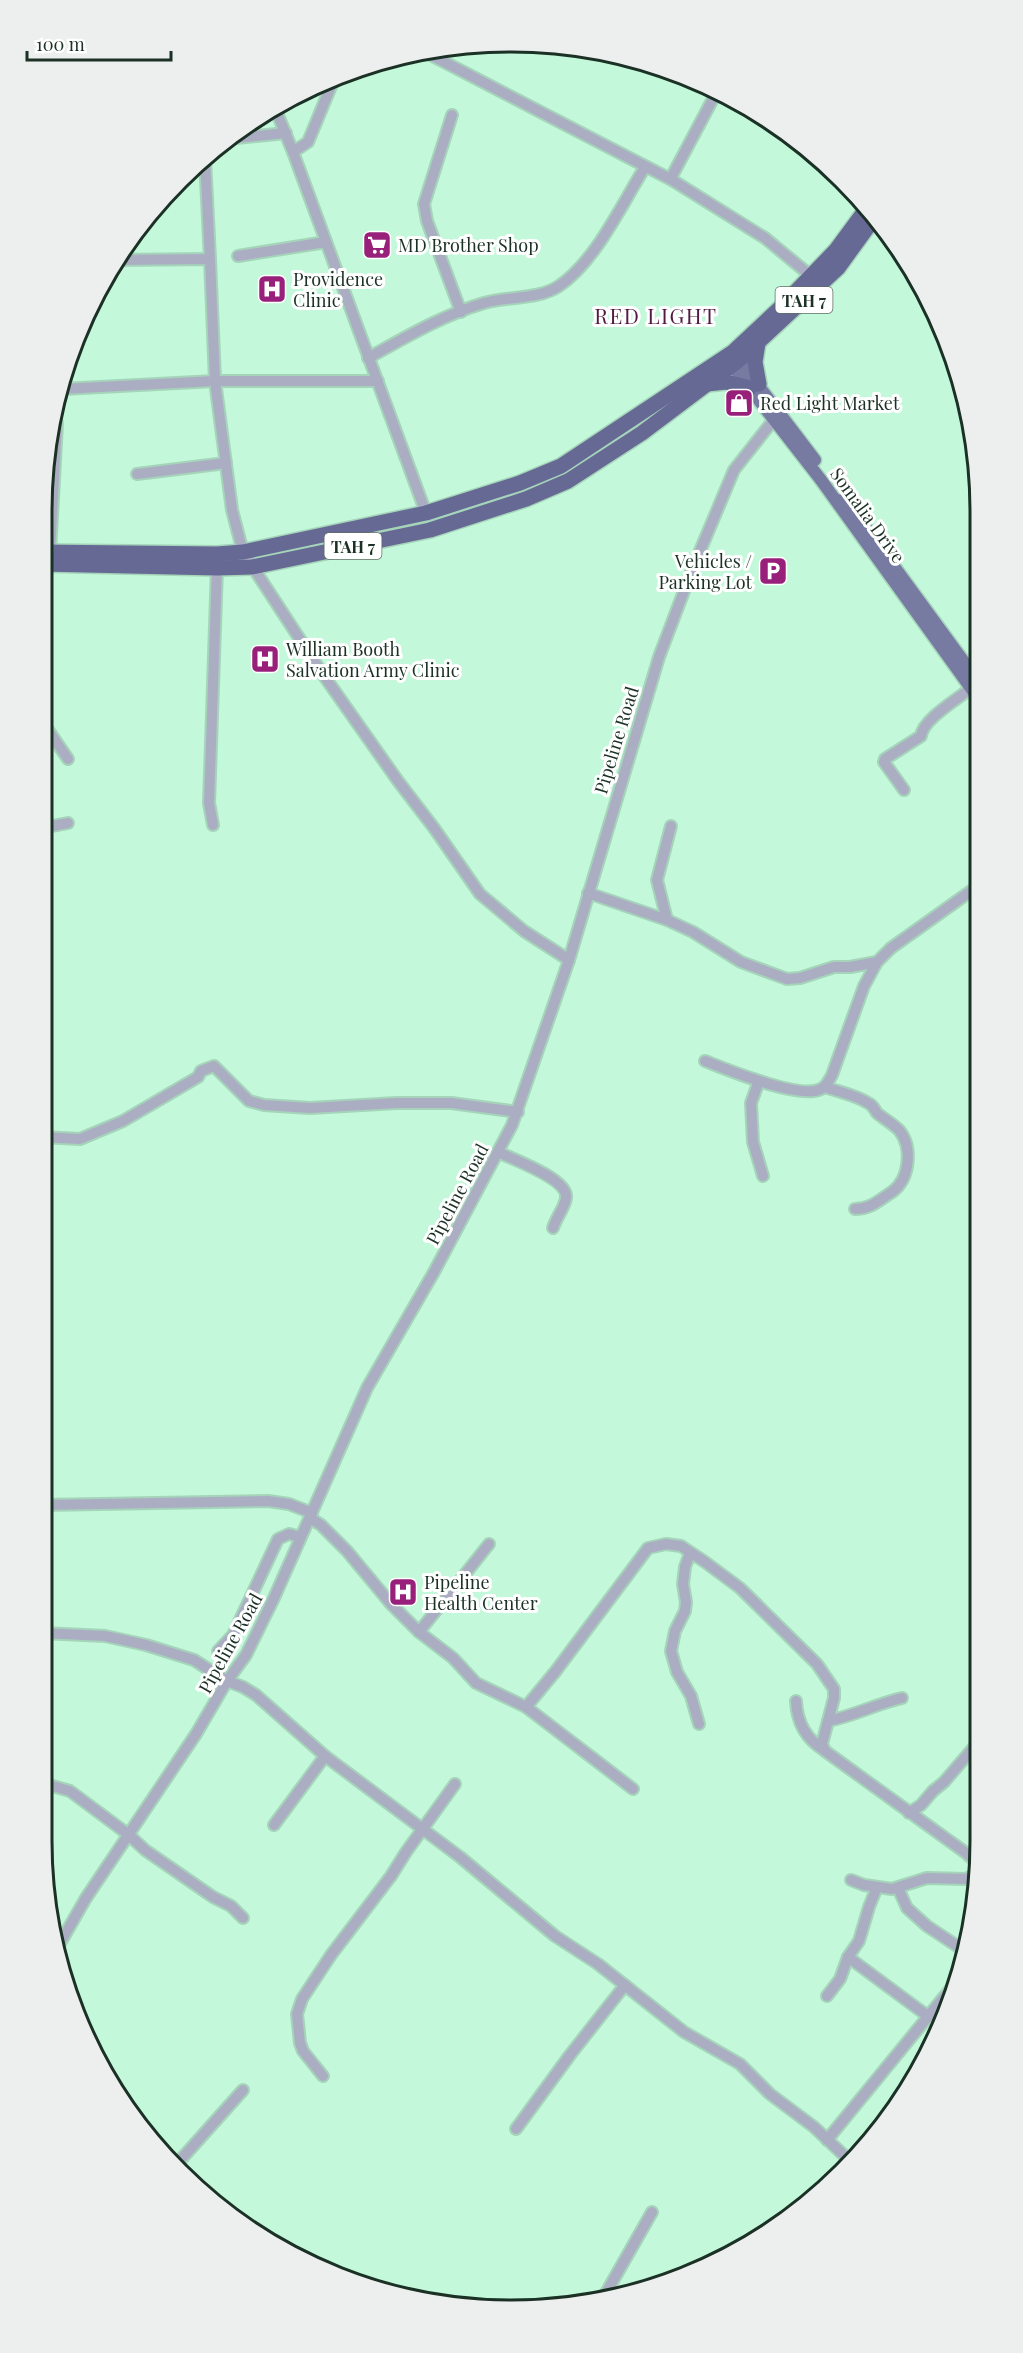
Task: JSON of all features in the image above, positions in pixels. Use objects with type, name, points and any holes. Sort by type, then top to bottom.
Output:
[{"type":"highway","name":"TAH 7","points":[[52,556],[217,568],[252,567],[430,530],[526,499],[568,481],[642,433],[705,384],[732,359],[842,243],[862,215]]},
{"type":"highway","name":"TAH 7","points":[[52,556],[243,552],[426,513],[520,483],[561,466],[758,343],[838,268],[870,224]]},
{"type":"highway","points":[[705,384],[726,382],[755,386],[758,343]]},
{"type":"main road","name":"Somalia Drive","points":[[732,359],[755,386],[820,480],[970,682]]},
{"type":"street","points":[[437,58],[672,180],[765,238],[811,276]]},
{"type":"street","points":[[293,152],[308,141],[329,90]]},
{"type":"street","points":[[672,180],[672,176],[713,99]]},
{"type":"street","points":[[452,115],[424,204],[427,221],[462,312]]},
{"type":"street","points":[[279,116],[426,513]]},
{"type":"street","points":[[246,137],[286,133]]},
{"type":"street","points":[[368,358],[429,324],[485,303],[545,292],[559,286],[591,255],[645,167]]},
{"type":"street","points":[[206,169],[215,381],[231,510],[243,552],[328,682],[480,894],[524,931],[569,960]]},
{"type":"street","points":[[238,256],[326,242]]},
{"type":"street","points":[[128,260],[210,259]]},
{"type":"street","points":[[69,389],[215,381],[378,381]]},
{"type":"street","name":"Pipeline Road","points":[[63,1938],[86,1898],[246,1655],[367,1388],[434,1272],[518,1112],[569,960],[659,657],[734,470],[776,417]]},
{"type":"street","points":[[137,474],[226,464]]},
{"type":"street","points":[[213,825],[209,803],[217,568]]},
{"type":"street","points":[[904,790],[884,762],[885,759],[916,740],[921,736],[922,730],[929,721],[970,692]]},
{"type":"street","points":[[52,736],[68,759]]},
{"type":"street","points":[[52,826],[69,823]]},
{"type":"street","points":[[667,920],[657,880],[671,826]]},
{"type":"street","points":[[705,1061],[759,1081],[801,1091],[819,1091],[825,1087],[832,1075],[864,986],[876,962],[891,948],[970,892]]},
{"type":"street","points":[[588,893],[667,920],[693,932],[741,962],[787,979],[800,978],[834,967],[850,967],[876,962]]},
{"type":"street","points":[[52,1138],[80,1139],[123,1121],[198,1077],[201,1071],[214,1066],[249,1101],[264,1105],[310,1108],[397,1103],[451,1103],[518,1112]]},
{"type":"street","points":[[759,1081],[751,1103],[753,1142],[762,1176]]},
{"type":"street","points":[[825,1087],[858,1097],[871,1104],[899,1131],[908,1148],[903,1180],[896,1189],[875,1205],[855,1209]]},
{"type":"street","points":[[498,1152],[558,1181],[566,1191],[566,1198],[553,1228]]},
{"type":"street","points":[[52,1505],[268,1501],[289,1504],[311,1515],[347,1551],[391,1604],[418,1632],[453,1658],[476,1683],[526,1707],[633,1790]]},
{"type":"street","points":[[218,1651],[234,1635],[278,1539],[289,1534],[300,1537]]},
{"type":"street","points":[[418,1632],[489,1544]]},
{"type":"street","points":[[526,1707],[648,1548],[666,1544],[681,1546],[740,1588],[817,1664],[834,1689],[834,1698],[822,1744],[825,1751]]},
{"type":"street","points":[[690,1553],[683,1584],[686,1611],[675,1631],[671,1651],[677,1672],[691,1696],[699,1724]]},
{"type":"street","points":[[52,1633],[105,1636],[146,1645],[194,1660],[227,1681],[256,1695],[326,1756],[460,1857],[555,1936],[598,1964],[684,2032],[740,2064],[770,2094],[814,2127],[845,2157]]},
{"type":"street","points":[[828,1721],[855,1715],[878,1704],[902,1698]]},
{"type":"street","points":[[796,1701],[802,1727],[808,1737],[970,1856]]},
{"type":"street","points":[[909,1812],[921,1805],[970,1751]]},
{"type":"street","points":[[274,1824],[326,1756]]},
{"type":"street","points":[[323,2076],[303,2051],[300,2043],[297,2014],[303,1999],[331,1955],[391,1876],[455,1784]]},
{"type":"street","points":[[52,1786],[70,1791],[129,1835],[145,1850],[213,1897],[231,1906],[243,1918]]},
{"type":"street","points":[[851,1880],[864,1885],[898,1888],[927,1878],[955,1880],[969,1877]]},
{"type":"street","points":[[827,1996],[840,1979],[848,1957],[859,1941],[868,1907],[877,1887]]},
{"type":"street","points":[[898,1888],[907,1908],[927,1926],[958,1947]]},
{"type":"street","points":[[848,1957],[929,2017]]},
{"type":"street","points":[[516,2129],[570,2055],[626,1985]]},
{"type":"street","points":[[827,2140],[942,2001]]},
{"type":"street","points":[[181,2160],[243,2090]]},
{"type":"street","points":[[607,2290],[652,2212]]},
{"type":"place","name":"MD Brother Shop","points":[[377,245]]},
{"type":"place","name":"Providence Clinic","points":[[272,289]]},
{"type":"place","name":"Red Light Market","points":[[739,403]]},
{"type":"place","name":"Vehicles / Parking Lot","points":[[773,571]]},
{"type":"place","name":"William Booth Salvation Army Clinic","points":[[265,659]]},
{"type":"place","name":"Pipeline Health Center","points":[[403,1592]]},
{"type":"district","name":"RED LIGHT","points":[[656,315]]}]
